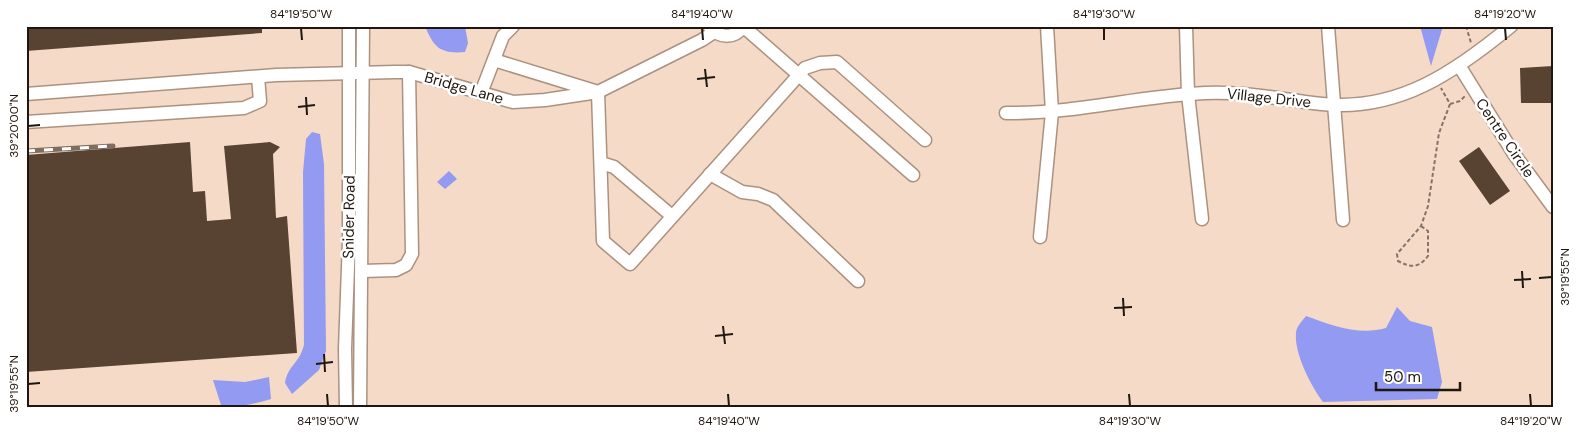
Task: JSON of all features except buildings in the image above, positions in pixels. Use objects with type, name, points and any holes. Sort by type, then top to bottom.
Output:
[{"type":"street","name":"Snider Road","points":[[346,408],[349,26]]},
{"type":"street","name":"Snider Road","points":[[360,408],[362,26]]},
{"type":"street","points":[[481,93],[494,60],[500,31],[513,26]]},
{"type":"street","name":"Bridge Lane","points":[[26,94],[258,77],[409,72],[513,102],[598,92],[702,40],[712,29],[720,35],[731,36],[744,26]]},
{"type":"street","points":[[744,26],[913,175]]},
{"type":"street","points":[[1040,237],[1052,112],[1047,26]]},
{"type":"street","points":[[1186,26],[1188,94],[1202,219]]},
{"type":"street","points":[[1328,26],[1344,220]]},
{"type":"street","name":"Village Drive","points":[[1006,113],[1052,112],[1188,94],[1257,95],[1335,105],[1382,101],[1436,80],[1460,67],[1511,26]]},
{"type":"street","points":[[494,60],[598,92],[604,241],[630,264],[805,68],[820,63],[837,62],[925,140]]},
{"type":"street","name":"Centre Circle","points":[[1460,67],[1473,90],[1553,207]]},
{"type":"street","points":[[362,271],[396,270],[406,265],[412,254],[409,72]]},
{"type":"street","points":[[26,122],[244,108],[260,101],[258,77]]},
{"type":"street","points":[[601,163],[614,167],[672,216]]},
{"type":"street","points":[[710,174],[742,192],[758,194],[773,200],[858,281]]},
{"type":"path","points":[[1466,26],[1468,39],[1479,52]]},
{"type":"path","points":[[1436,80],[1450,104]]},
{"type":"path","points":[[1450,104],[1460,102],[1473,90]]},
{"type":"path","points":[[1421,226],[1428,231],[1428,256],[1422,264],[1414,266],[1405,265],[1398,261],[1397,254],[1421,226],[1428,206],[1439,133],[1450,104]]},
{"type":"water","points":[[425,26],[465,26],[468,43],[465,52],[450,52],[440,48],[432,40]]},
{"type":"water","points":[[1420,26],[1443,26],[1431,66]]},
{"type":"water","points":[[312,132],[320,134],[324,164],[326,351],[319,370],[292,394],[285,383],[286,377],[304,345],[303,172],[306,139]]},
{"type":"water","points":[[449,171],[457,179],[445,189],[437,182]]},
{"type":"water","points":[[1397,307],[1410,321],[1432,327],[1442,382],[1437,399],[1323,402],[1313,387],[1300,359],[1296,331],[1301,322],[1306,316],[1325,323],[1355,330],[1376,330],[1386,328]]},
{"type":"water","points":[[269,377],[271,399],[240,406],[221,405],[213,380],[245,382]]},
{"type":"railway","points":[[26,151],[113,146]]}]
